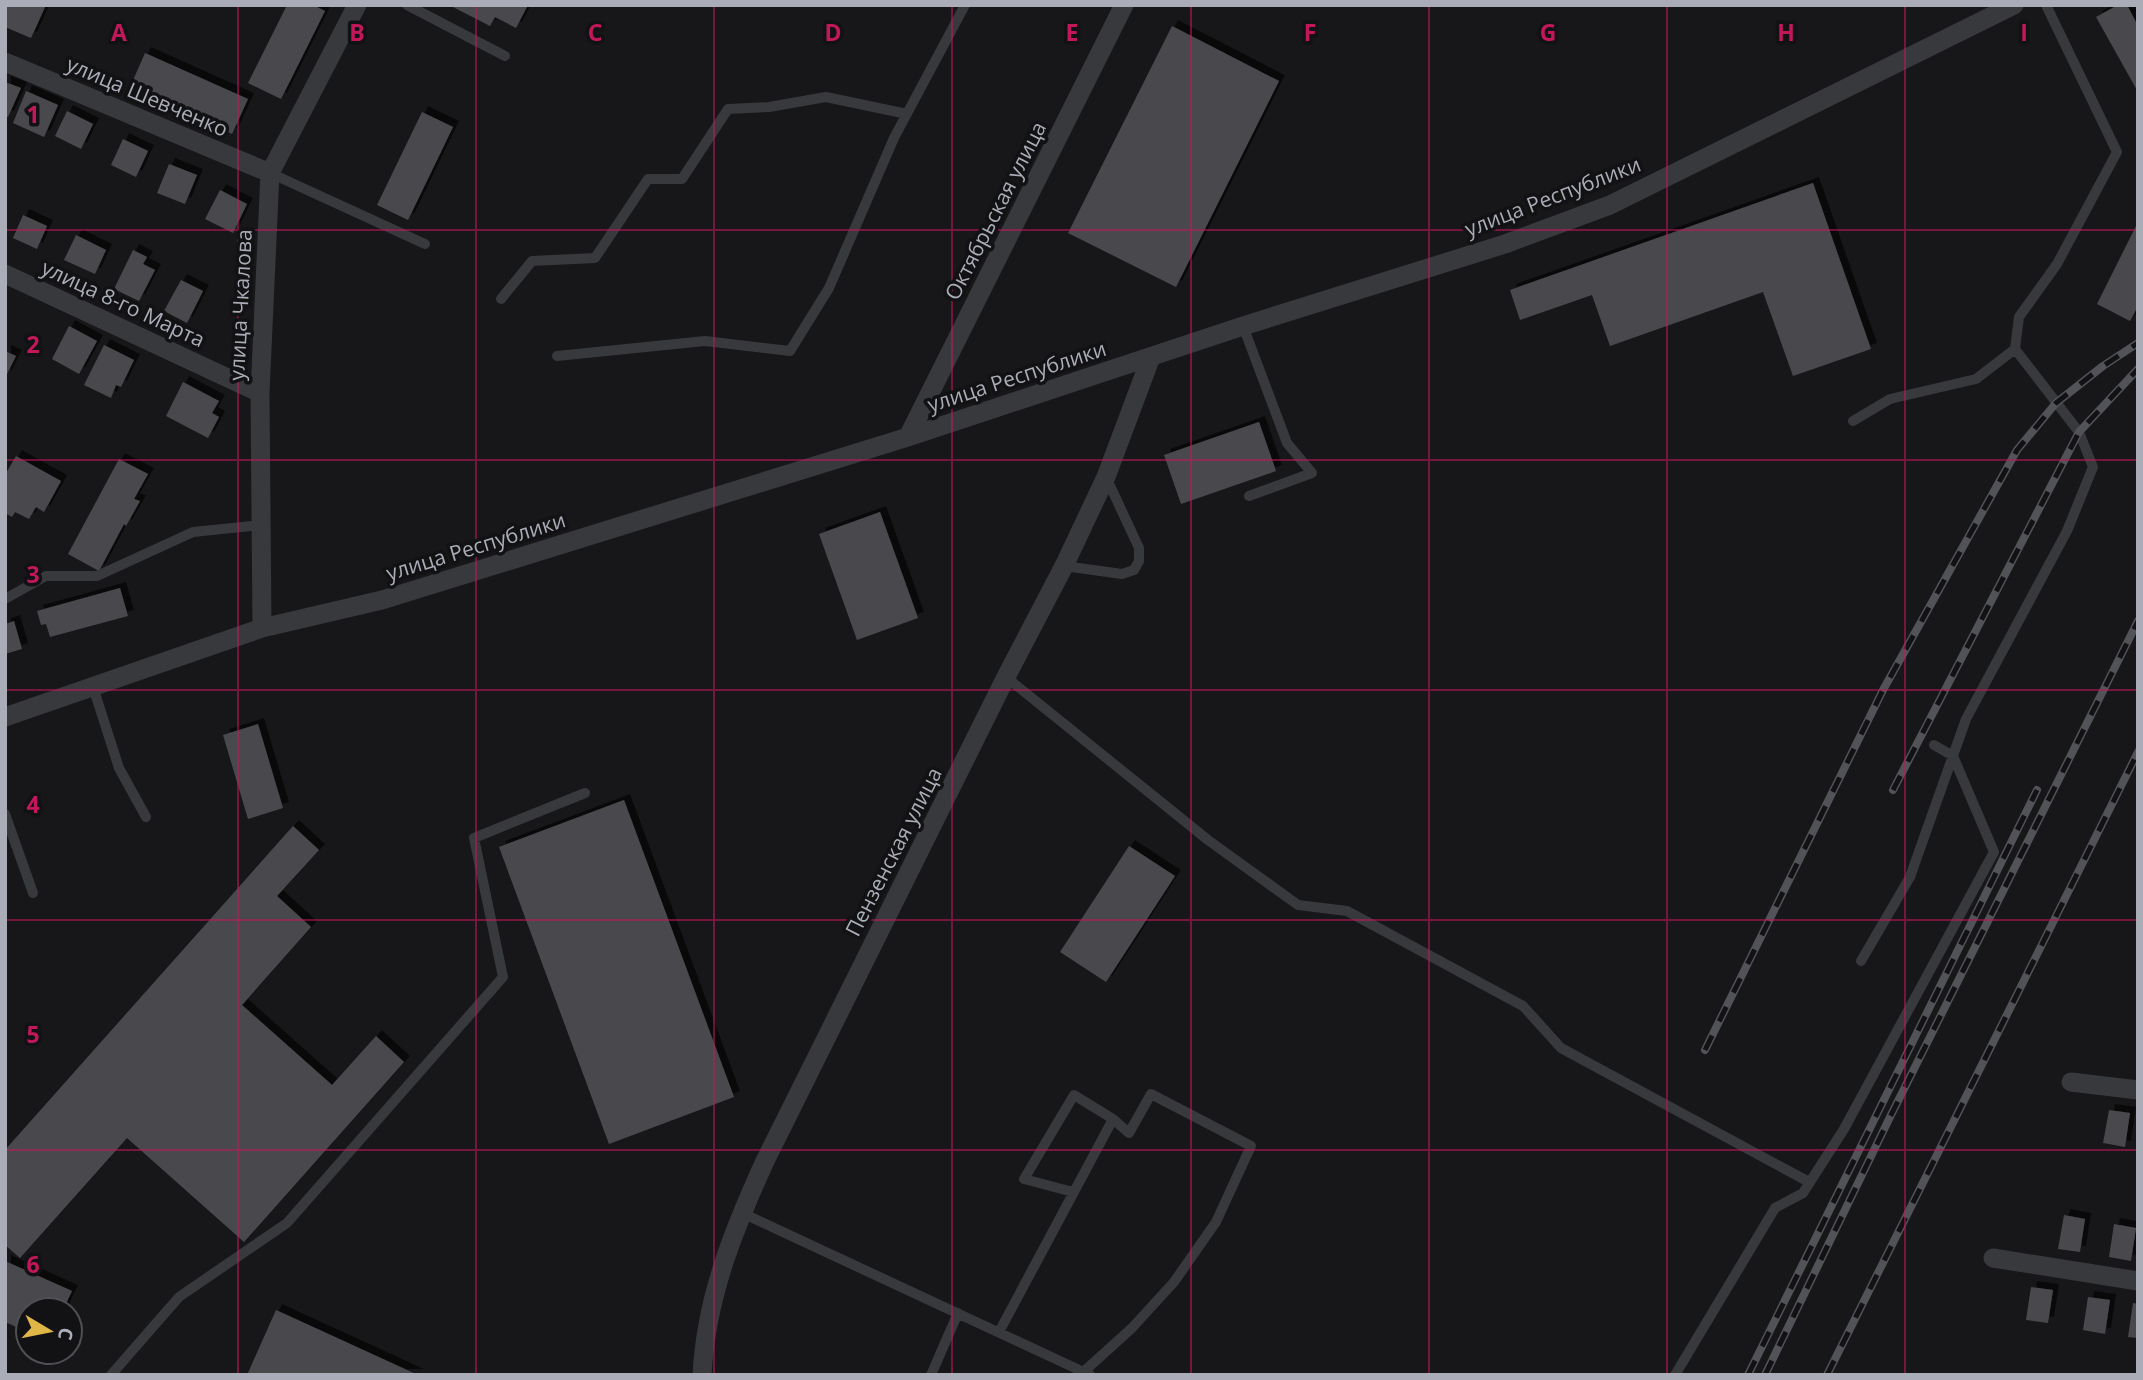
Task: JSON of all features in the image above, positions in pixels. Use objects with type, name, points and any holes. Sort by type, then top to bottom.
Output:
[{"type":"street","name":"улица Чкалова","points":[[262,628],[260,393],[270,173],[357,5]]},
{"type":"street","name":"Октябрьская улица","points":[[908,437],[1124,5]]},
{"type":"street","name":"улица Республики","points":[[5,717],[262,628],[382,600],[908,437],[1151,356],[1505,244],[1610,205],[2011,6]]},
{"type":"street","name":"улица Шевченко","points":[[5,62],[270,173]]},
{"type":"street","name":"улица 8-го Марта","points":[[5,274],[260,393]]},
{"type":"street","name":"Пензенская улица","points":[[702,1375],[708,1315],[719,1270],[741,1213],[1006,677],[1064,566],[1106,477],[1151,356]]},
{"type":"street","points":[[2071,1082],[2138,1090]]},
{"type":"street","points":[[1993,1258],[2138,1281]]},
{"type":"lane","points":[[407,5],[505,56]]},
{"type":"lane","points":[[557,356],[705,341],[790,351],[829,288],[894,138],[965,5]]},
{"type":"lane","points":[[1861,961],[1910,877],[1966,719],[2067,531],[2093,467],[2080,432],[2015,349],[2019,317],[2057,264],[2117,152],[2046,5]]},
{"type":"lane","points":[[501,299],[532,261],[595,258],[648,179],[682,179],[728,109],[769,107],[826,97],[907,114]]},
{"type":"lane","points":[[270,173],[425,244]]},
{"type":"lane","points":[[1243,327],[1287,443],[1312,473],[1249,496]]},
{"type":"lane","points":[[1853,421],[1890,400],[1976,379],[2015,349]]},
{"type":"lane","points":[[1064,566],[1122,574],[1134,570],[1139,561],[1139,548],[1106,477]]},
{"type":"lane","points":[[5,599],[46,576],[97,576],[193,532],[261,525]]},
{"type":"lane","points":[[1006,677],[1208,840],[1298,905],[1348,911],[1511,999],[1523,1006],[1561,1048],[1809,1182]]},
{"type":"lane","points":[[93,687],[119,768],[146,817]]},
{"type":"lane","points":[[1675,1375],[1775,1208],[1803,1193],[1844,1129],[1994,852],[1953,756],[1934,745]]},
{"type":"lane","points":[[110,1375],[179,1297],[287,1223],[503,976],[474,838],[585,793]]},
{"type":"lane","points":[[5,814],[33,893]]},
{"type":"lane","points":[[741,1213],[1084,1374],[1132,1328],[1174,1282],[1216,1222],[1251,1146],[1152,1094],[1129,1133],[1113,1119],[1074,1095],[1024,1179],[1073,1192]]},
{"type":"lane","points":[[999,1332],[1113,1119]]},
{"type":"lane","points":[[932,1375],[958,1313]]},
{"type":"building","points":[[7,5],[46,5],[31,38],[5,27]]},
{"type":"building","points":[[287,5],[313,5],[325,11],[281,99],[248,83]]},
{"type":"building","points":[[449,5],[528,5],[516,28],[495,17],[490,26]]},
{"type":"building","points":[[2118,5],[2127,5],[2138,26],[2138,92],[2096,17]]},
{"type":"building","points":[[1172,26],[1279,81],[1176,287],[1068,233]]},
{"type":"building","points":[[145,53],[248,99],[232,134],[130,87]]},
{"type":"building","points":[[5,82],[21,88],[8,117],[5,116]]},
{"type":"building","points":[[26,91],[58,105],[44,137],[13,123]]},
{"type":"building","points":[[67,111],[93,124],[81,149],[55,136]]},
{"type":"building","points":[[422,112],[453,127],[408,220],[377,205]]},
{"type":"building","points":[[123,139],[148,151],[136,177],[111,165]]},
{"type":"building","points":[[169,164],[197,175],[185,204],[157,193]]},
{"type":"building","points":[[1813,183],[1871,349],[1793,376],[1763,292],[1610,346],[1592,295],[1520,320],[1510,290]]},
{"type":"building","points":[[220,190],[247,204],[233,233],[205,219]]},
{"type":"building","points":[[23,215],[47,226],[37,249],[13,238]]},
{"type":"building","points":[[2136,226],[2138,306],[2130,321],[2097,304]]},
{"type":"building","points":[[76,235],[106,250],[95,274],[64,260]]},
{"type":"building","points":[[133,250],[147,257],[143,264],[155,270],[139,301],[114,289]]},
{"type":"building","points":[[181,280],[203,291],[187,323],[164,311]]},
{"type":"building","points":[[69,326],[97,341],[79,374],[52,359]]},
{"type":"building","points":[[104,345],[134,360],[121,387],[116,385],[111,398],[84,385]]},
{"type":"building","points":[[5,351],[16,356],[5,378]]},
{"type":"building","points":[[183,382],[219,401],[212,413],[219,417],[208,438],[166,416]]},
{"type":"building","points":[[1259,422],[1276,471],[1181,504],[1164,455]]},
{"type":"building","points":[[16,456],[61,481],[44,512],[36,507],[29,519],[15,512],[12,517],[5,513],[5,475]]},
{"type":"building","points":[[119,459],[148,474],[134,499],[140,501],[126,526],[124,524],[99,571],[68,554]]},
{"type":"building","points":[[880,512],[918,618],[857,640],[819,534]]},
{"type":"building","points":[[120,588],[128,616],[50,637],[46,624],[41,625],[37,611]]},
{"type":"building","points":[[14,621],[22,649],[5,654],[5,624]]},
{"type":"building","points":[[258,724],[283,808],[248,819],[223,735]]},
{"type":"building","points":[[624,800],[734,1097],[609,1144],[499,847]]},
{"type":"building","points":[[293,826],[319,850],[277,896],[311,927],[242,1005],[332,1085],[376,1036],[404,1062],[244,1242],[127,1138],[20,1258],[5,1245],[5,1150]]},
{"type":"building","points":[[1129,846],[1175,876],[1106,982],[1060,952]]},
{"type":"building","points":[[2109,1110],[2130,1113],[2125,1147],[2103,1143]]},
{"type":"building","points":[[2064,1215],[2085,1219],[2080,1252],[2058,1249]]},
{"type":"building","points":[[2114,1224],[2136,1228],[2131,1261],[2109,1257]]},
{"type":"building","points":[[5,1261],[72,1291],[70,1296],[14,1296],[14,1326],[5,1322]]},
{"type":"building","points":[[2031,1287],[2053,1290],[2048,1323],[2026,1320]]},
{"type":"building","points":[[2088,1297],[2110,1300],[2105,1334],[2083,1330]]},
{"type":"building","points":[[2133,1303],[2138,1304],[2138,1338],[2128,1337]]},
{"type":"building","points":[[276,1310],[418,1375],[247,1375]]},
{"type":"railway","points":[[1705,1050],[1883,690],[2017,450],[2056,403],[2103,366],[2138,343]]},
{"type":"railway","points":[[1893,790],[2079,432],[2138,369]]},
{"type":"railway","points":[[1765,1375],[1890,1117],[2138,621]]},
{"type":"railway","points":[[1827,1375],[2138,752]]},
{"type":"railway","points":[[1748,1375],[2037,790]]}]
